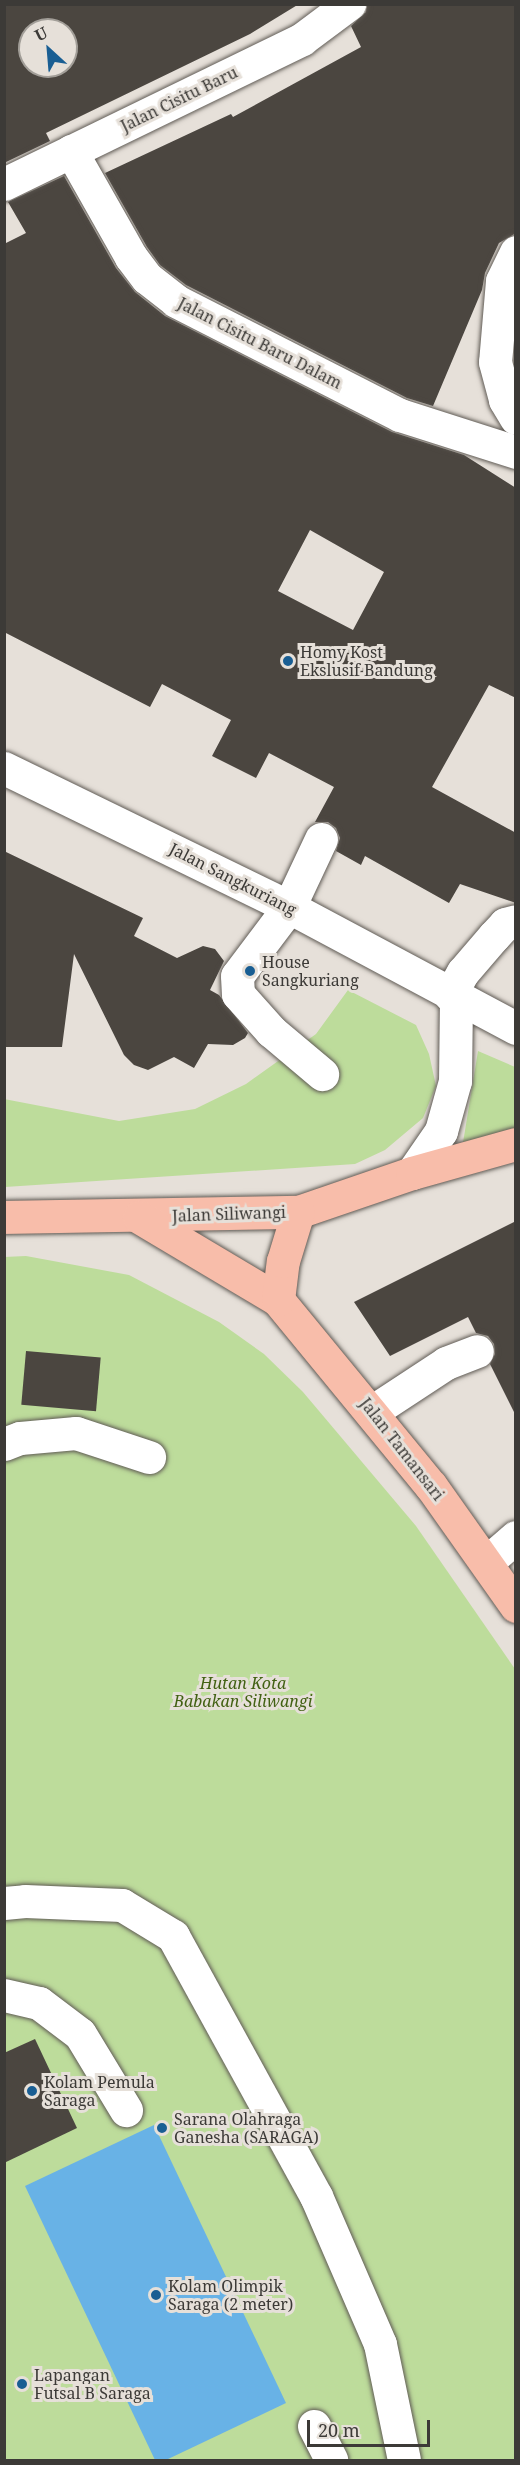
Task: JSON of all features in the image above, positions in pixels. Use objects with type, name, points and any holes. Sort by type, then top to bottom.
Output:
[{"type":"main road","name":"Jalan Siliwangi","points":[[4,1217],[140,1217],[298,1212],[412,1173],[516,1144]]},
{"type":"main road","points":[[278,1300],[283,1261],[298,1212]]},
{"type":"main road","name":"Jalan Tamansari","points":[[140,1217],[278,1300],[373,1411],[486,1562],[516,1606]]},
{"type":"street","name":"Jalan Cisitu Baru","points":[[4,184],[302,39],[349,4]]},
{"type":"street","name":"Jalan Cisitu Baru Dalam","points":[[71,151],[131,257],[147,278],[176,301],[400,415],[516,452]]},
{"type":"street","points":[[516,252],[502,281],[495,362],[505,400],[516,418]]},
{"type":"street","name":"Jalan Sangkuriang","points":[[4,768],[290,907],[453,997],[516,1028]]},
{"type":"street","points":[[321,839],[290,907],[237,976],[238,994],[272,1031],[322,1074]]},
{"type":"street","points":[[412,1173],[441,1131],[455,1081],[453,997],[463,972],[500,930],[516,921]]},
{"type":"street","points":[[373,1411],[446,1363],[477,1351]]},
{"type":"street","points":[[4,1444],[20,1438],[76,1433],[149,1457]]},
{"type":"street","points":[[486,1562],[516,1537]]},
{"type":"street","points":[[4,1903],[25,1900],[122,1905],[173,1936],[316,2196],[380,2344],[404,2460]]},
{"type":"street","points":[[4,1995],[39,2002],[80,2034],[126,2110]]},
{"type":"street","points":[[314,2426],[331,2460]]},
{"type":"green space","points":[[348,990],[416,1025],[429,1054],[436,1086],[423,1118],[385,1150],[355,1164],[5,1187],[4,1099],[119,1121],[195,1109],[246,1084],[316,1034]]},
{"type":"green space","points":[[478,1051],[515,1067],[515,1139],[461,1155]]},
{"type":"green space","name":"Hutan Kota Babakan Siliwangi","points":[[26,1256],[129,1275],[219,1322],[264,1354],[303,1392],[416,1526],[515,1669],[515,2460],[5,2460],[4,1257]]},
{"type":"water","name":"Kolam Olimpik Saraga (2 meter)","points":[[154,2125],[286,2403],[166,2460],[155,2460],[25,2186]]},
{"type":"building","points":[[4,4],[299,4],[250,34],[46,133],[50,141],[4,163]]},
{"type":"building","points":[[367,4],[516,4],[516,233],[499,243],[485,273],[482,290],[433,406],[407,398],[186,285],[160,265],[147,247],[105,173],[231,114],[233,117],[361,47],[351,26],[366,12]]},
{"type":"building","points":[[64,176],[116,268],[135,292],[165,316],[392,432],[464,455],[516,488],[516,698],[489,685],[432,787],[516,833],[516,903],[460,884],[449,903],[365,856],[361,865],[336,851],[340,838],[336,828],[328,822],[315,822],[334,787],[269,753],[256,778],[212,756],[231,720],[162,684],[150,707],[4,632],[4,244],[26,233],[8,202]],"holes":[[[310,530],[384,572],[353,630],[278,591]]]},
{"type":"building","points":[[4,851],[143,918],[134,936],[177,958],[203,946],[215,949],[224,961],[210,990],[219,995],[248,1033],[245,1038],[233,1045],[208,1044],[194,1068],[174,1057],[148,1070],[134,1065],[124,1055],[74,954],[62,1047],[4,1047]]},
{"type":"building","points":[[516,1221],[516,1416],[490,1364],[495,1354],[494,1344],[488,1336],[476,1333],[468,1317],[390,1356],[354,1302]]},
{"type":"building","points":[[26,1351],[101,1358],[96,1411],[21,1405]]},
{"type":"building","name":"Kolam Pemula Saraga","points":[[35,2039],[77,2128],[4,2163],[4,2053]]},
{"type":"place","name":"Homy Kost Ekslusif Bandung","points":[[288,661]]},
{"type":"place","name":"House Sangkuriang","points":[[250,971]]},
{"type":"place","name":"Kolam Pemula Saraga","points":[[32,2091]]},
{"type":"place","name":"Sarana Olahraga Ganesha (SARAGA)","points":[[162,2128]]},
{"type":"place","name":"Kolam Olimpik Saraga (2 meter)","points":[[156,2295]]},
{"type":"place","name":"Lapangan Futsal B Saraga","points":[[22,2384]]}]
